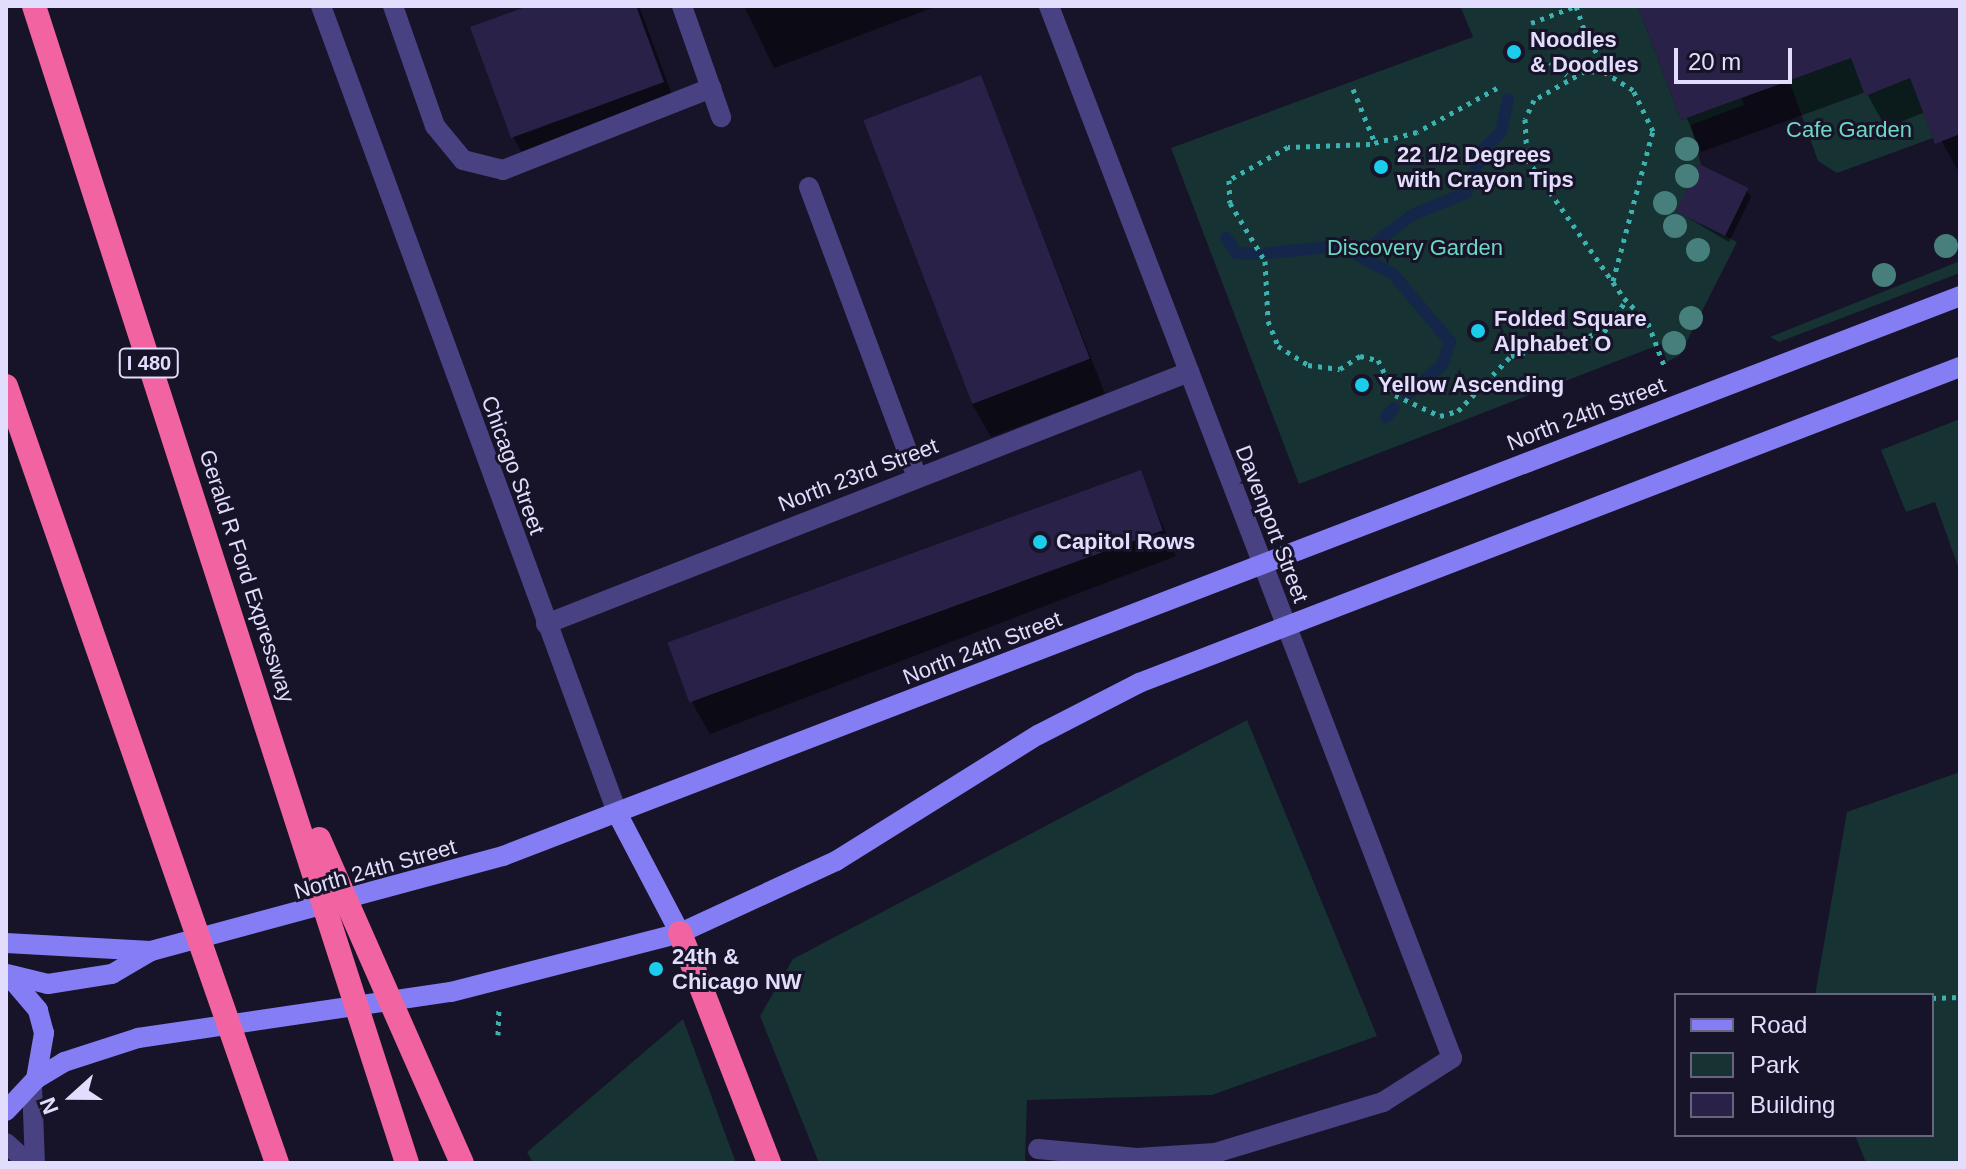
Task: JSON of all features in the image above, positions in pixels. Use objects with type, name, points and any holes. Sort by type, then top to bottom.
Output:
[{"type":"highway","name":"Gerald R Ford Expressway","points":[[34,6],[267,720],[404,1156]]},
{"type":"highway","points":[[6,386],[277,1163]]},
{"type":"highway","points":[[267,720],[462,1163]]},
{"type":"highway","points":[[680,933],[769,1163]]},
{"type":"main road","name":"North 24th Street","points":[[6,974],[72,984],[112,974],[151,951],[379,895],[618,815],[1960,296]]},
{"type":"main road","points":[[6,1111],[34,1083],[64,1062],[138,1038],[451,992],[680,933],[836,861],[1088,707],[1285,625],[1960,367]]},
{"type":"main road","name":"Chicago Street","points":[[618,815],[680,933]]},
{"type":"main road","points":[[6,943],[151,951]]},
{"type":"main road","points":[[6,974],[38,1010],[43,1045],[34,1083]]},
{"type":"street","name":"Chicago Street","points":[[321,6],[618,815]]},
{"type":"street","points":[[393,6],[435,126],[463,160],[503,170],[711,88]]},
{"type":"street","points":[[682,6],[721,117]]},
{"type":"street","name":"Davenport Street","points":[[1038,1149],[1137,1158],[1215,1153],[1383,1102],[1452,1058],[1049,6]]},
{"type":"street","points":[[809,187],[917,478]]},
{"type":"street","name":"North 23rd Street","points":[[546,624],[1189,372]]},
{"type":"street","points":[[34,1083],[35,1163]]},
{"type":"street","points":[[6,1143],[28,1163]]},
{"type":"path","points":[[1531,23],[1576,6],[1588,41],[1647,108],[1654,141],[1613,281]]},
{"type":"path","points":[[1550,62],[1568,76]]},
{"type":"path","points":[[1618,78],[1604,72],[1568,76],[1530,107],[1527,159],[1626,300],[1648,323],[1665,368]]},
{"type":"path","points":[[1497,88],[1417,132],[1375,143],[1288,147],[1247,164],[1224,187],[1259,246],[1268,321],[1295,362],[1340,369],[1370,356],[1385,366],[1390,390],[1405,404],[1450,414],[1499,363],[1533,347],[1590,339],[1626,300]]},
{"type":"path","points":[[1353,89],[1375,143]]},
{"type":"path","points":[[1934,998],[1960,997]]},
{"type":"green space","name":"Discovery Garden","points":[[1638,6],[1681,120],[1742,98],[1744,105],[1691,125],[1718,232],[1737,242],[1680,355],[1667,362],[1661,344],[1299,484],[1171,148],[1473,37],[1461,8]]},
{"type":"green space","name":"Cafe Garden","points":[[1851,58],[1865,95],[1910,78],[1933,138],[1837,173],[1818,161],[1789,80]]},
{"type":"green space","points":[[1960,261],[1960,273],[1779,342],[1770,337]]},
{"type":"green space","points":[[1960,419],[1960,572],[1935,502],[1906,512],[1881,450]]},
{"type":"green space","points":[[1247,720],[1377,1036],[1212,1095],[1027,1100],[1025,1163],[819,1163],[760,1016],[793,959]]},
{"type":"green space","points":[[1960,772],[1960,1163],[1866,1163],[1856,1137],[1934,1137],[1934,993],[1815,993],[1847,812]]},
{"type":"green space","points":[[683,1019],[736,1163],[533,1163],[527,1152]]},
{"type":"building","points":[[528,6],[636,6],[664,82],[511,138],[470,27]]},
{"type":"building","points":[[1638,6],[1960,6],[1960,134],[1935,144],[1910,78],[1865,96],[1851,58],[1681,120]]},
{"type":"building","points":[[981,75],[1090,359],[972,404],[863,120]]},
{"type":"building","points":[[1699,164],[1748,188],[1725,236],[1676,212]]},
{"type":"building","points":[[1141,470],[1163,530],[689,703],[667,642]]},
{"type":"waterway","points":[[1362,253],[1412,215],[1466,193],[1484,149],[1501,132],[1508,100]]},
{"type":"waterway","points":[[1226,238],[1237,253],[1256,254]]},
{"type":"waterway","points":[[1267,253],[1341,246],[1393,274],[1450,342],[1442,365],[1408,394]]},
{"type":"waterway","points":[[1386,417],[1394,408]]},
{"type":"place","name":"Noodles & Doodles","points":[[1514,52]]},
{"type":"place","name":"22 1/2 Degrees with Crayon Tips","points":[[1381,167]]},
{"type":"place","name":"Folded Square Alphabet O","points":[[1478,331]]},
{"type":"place","name":"Yellow Ascending","points":[[1362,385]]},
{"type":"place","name":"Capitol Rows","points":[[1040,542]]},
{"type":"place","name":"24th & Chicago NW","points":[[656,969]]}]
